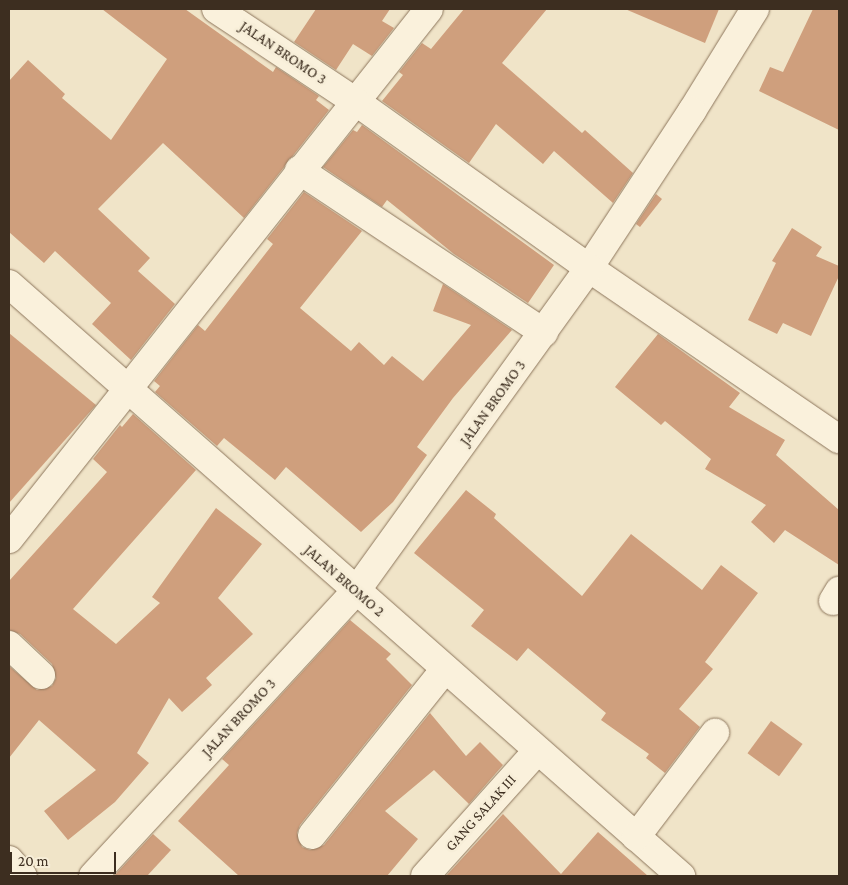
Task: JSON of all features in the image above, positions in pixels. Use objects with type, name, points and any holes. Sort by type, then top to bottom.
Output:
[{"type":"street","name":"JALAN BROMO 3","points":[[94,876],[356,591],[544,333],[589,268],[356,102],[216,9]]},
{"type":"street","points":[[9,539],[299,170],[356,102],[429,9]]},
{"type":"street","points":[[755,9],[692,112],[589,268],[839,439]]},
{"type":"street","points":[[299,170],[544,333]]},
{"type":"street","name":"JALAN BROMO 2","points":[[9,284],[126,390],[681,876]]},
{"type":"street","points":[[9,645],[41,675]]},
{"type":"street","points":[[312,835],[445,669]]},
{"type":"street","points":[[636,837],[715,733]]},
{"type":"street","name":"GANG SALAK III","points":[[425,876],[538,751]]},
{"type":"street","points":[[9,860],[23,876]]},
{"type":"building","points":[[102,9],[185,9],[273,72],[276,67],[319,96],[316,100],[329,110],[244,218],[163,143],[98,209],[150,258],[138,271],[175,304],[131,360],[92,324],[111,303],[55,251],[44,263],[9,232],[9,81],[28,60],[65,94],[62,98],[111,140],[167,59]]},
{"type":"building","points":[[316,9],[390,9],[382,21],[394,28],[372,56],[353,44],[336,70],[294,42]]},
{"type":"building","points":[[464,9],[547,9],[502,63],[582,133],[585,130],[633,173],[613,203],[554,151],[543,164],[496,124],[469,163],[382,101],[403,75],[399,72],[422,43],[431,49]]},
{"type":"building","points":[[625,9],[719,9],[705,43]]},
{"type":"building","points":[[813,9],[839,9],[839,130],[759,91],[770,67],[783,72]]},
{"type":"building","points":[[362,125],[554,265],[528,303],[454,254],[387,200],[382,207],[323,167],[353,130],[357,132]]},
{"type":"building","points":[[304,192],[362,231],[300,308],[351,351],[359,342],[384,365],[392,356],[423,381],[471,325],[433,311],[443,284],[512,330],[453,398],[417,447],[427,455],[393,502],[361,532],[286,467],[275,480],[224,438],[217,446],[155,392],[160,386],[154,381],[198,325],[205,331],[273,244],[267,239]]},
{"type":"building","points":[[656,194],[662,199],[640,227],[636,224]]},
{"type":"building","points":[[792,228],[822,247],[816,256],[839,266],[839,276],[811,336],[783,323],[777,334],[748,320],[776,263],[772,261]]},
{"type":"building","points":[[9,333],[96,405],[9,503]]},
{"type":"building","points":[[658,334],[740,393],[729,407],[785,440],[776,455],[839,510],[839,565],[785,530],[774,543],[751,522],[766,505],[705,469],[711,459],[665,421],[661,425],[615,387]]},
{"type":"building","points":[[133,414],[196,470],[73,609],[116,644],[160,603],[152,597],[216,508],[262,544],[218,598],[253,634],[206,678],[212,685],[182,712],[169,698],[137,753],[149,763],[115,802],[68,840],[44,811],[96,770],[39,720],[9,758],[9,666],[37,690],[52,686],[56,678],[52,664],[20,634],[9,630],[9,581],[107,472],[93,459],[120,425],[122,427]]},
{"type":"building","points":[[466,490],[496,514],[494,518],[582,596],[631,534],[702,590],[721,565],[758,593],[705,662],[713,669],[679,709],[700,727],[665,773],[646,758],[649,754],[601,720],[606,713],[528,648],[517,661],[471,626],[484,610],[414,553]]},
{"type":"building","points":[[350,620],[391,654],[386,659],[412,685],[300,825],[297,833],[302,847],[310,850],[324,845],[430,713],[466,756],[480,742],[503,765],[469,804],[434,770],[385,811],[418,839],[387,876],[239,876],[178,821],[229,765],[222,759]]},
{"type":"building","points":[[771,721],[803,744],[779,776],[747,753]]},
{"type":"building","points":[[503,814],[561,874],[598,832],[648,876],[446,876]]},
{"type":"building","points":[[153,834],[171,850],[147,876],[114,876]]}]
